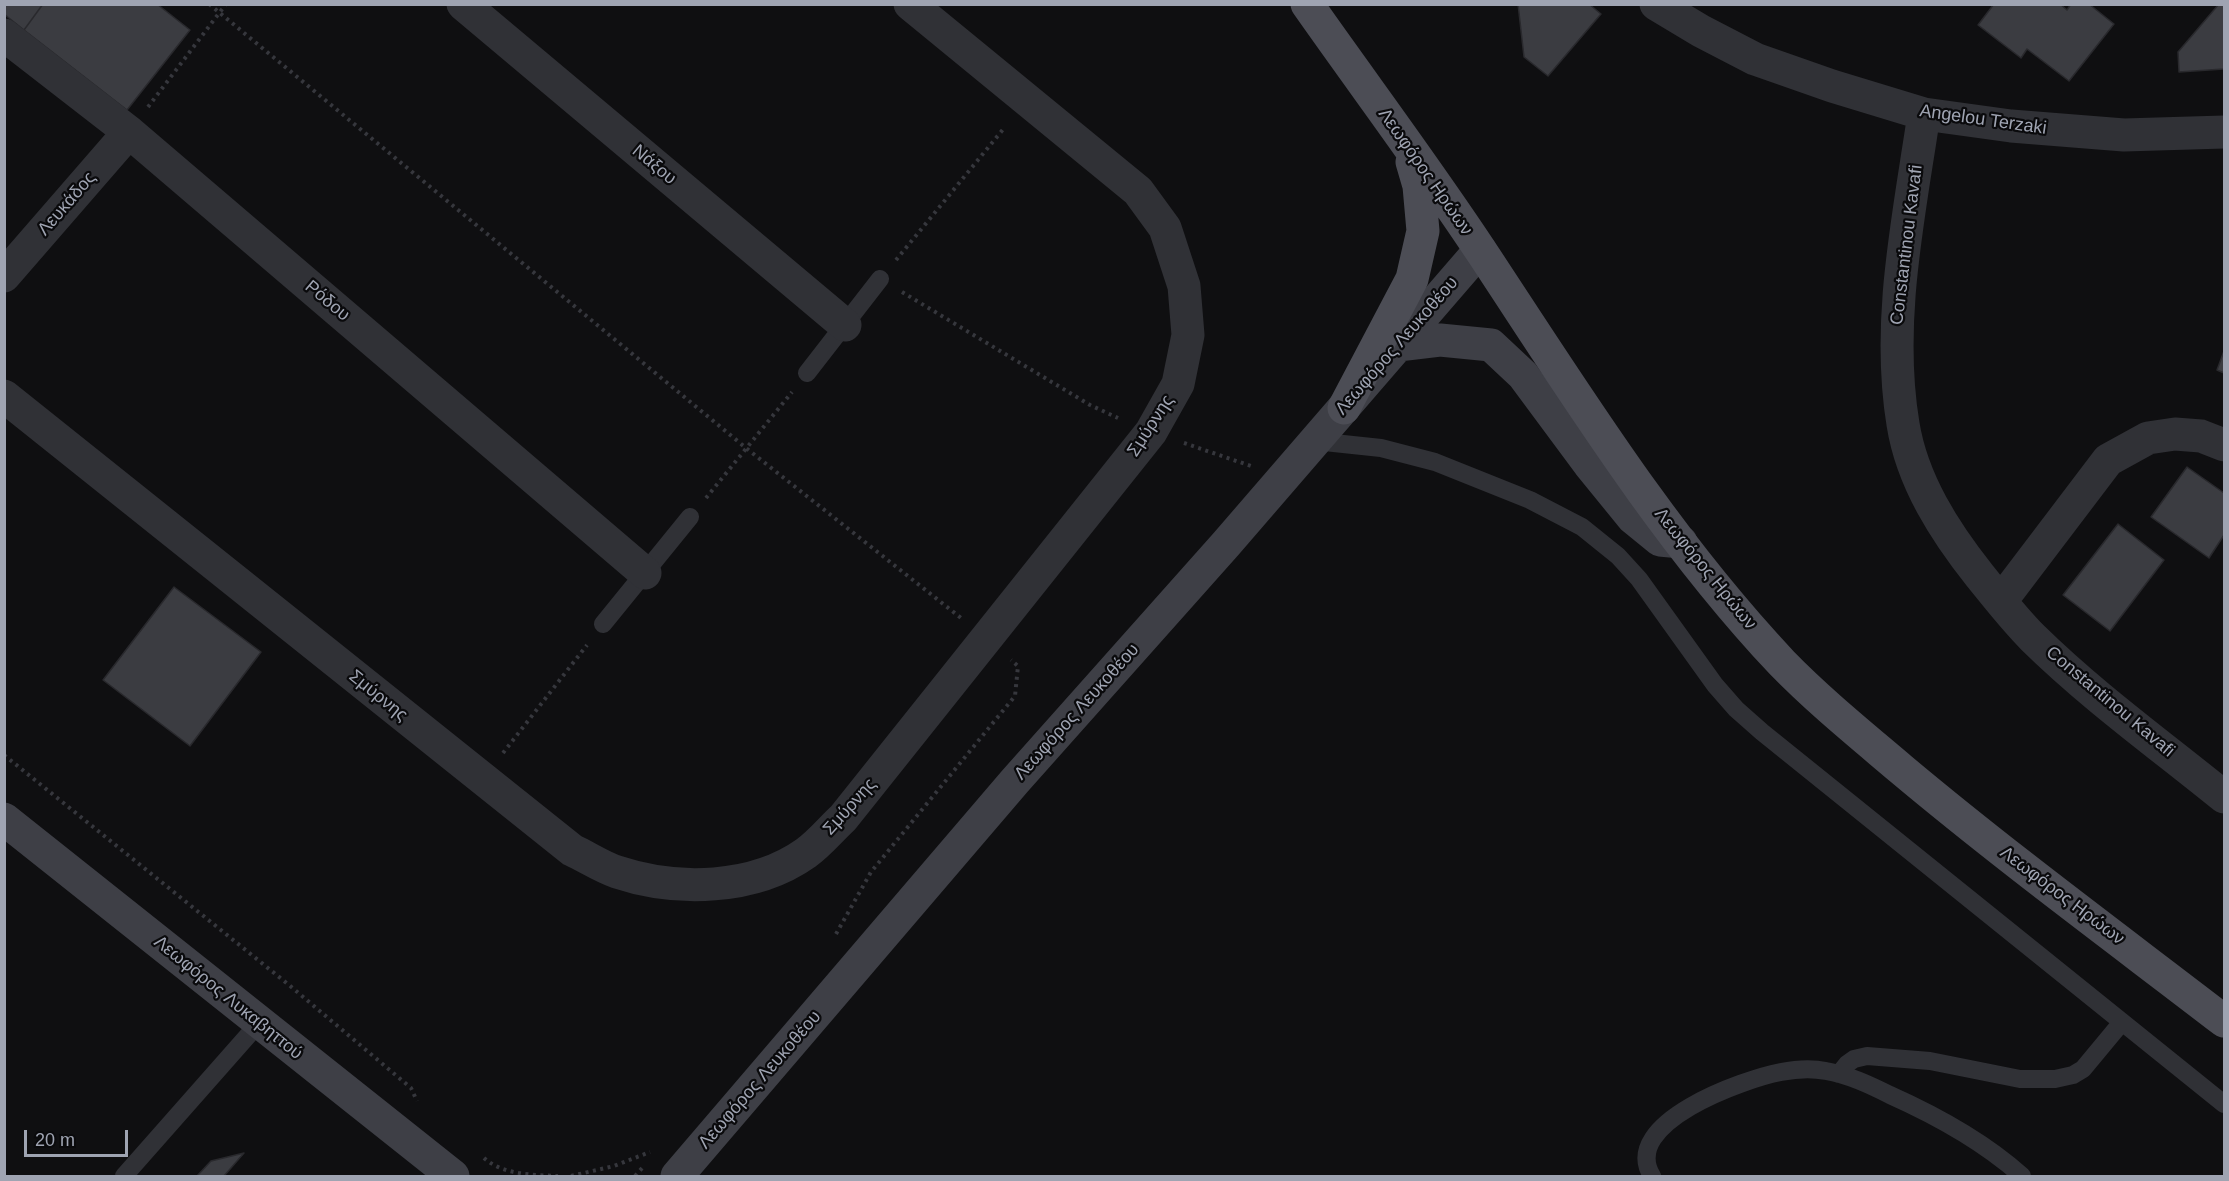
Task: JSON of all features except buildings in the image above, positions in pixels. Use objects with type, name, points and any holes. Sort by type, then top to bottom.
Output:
[{"type":"main road","name":"Λεωφόρος Ηρώων","points":[[1307,4],[1480,250],[1659,514],[1708,578],[1784,664],[1852,728],[1952,812],[2224,1021]]},
{"type":"main road","points":[[1344,408],[1412,279],[1423,231],[1419,186],[1409,149]]},
{"type":"main road","name":"Λεωφόρος Λευκοθέου","points":[[677,1176],[1015,781],[1284,477],[1480,250]]},
{"type":"main road","points":[[1398,345],[1440,340],[1491,345],[1523,375],[1589,464],[1633,518],[1660,540],[1681,542]]},
{"type":"main road","name":"Λεωφόρος Λυκαβηττού","points":[[4,819],[453,1176]]},
{"type":"street","name":"Νάξου","points":[[463,4],[844,325]]},
{"type":"street","name":"Σμύρνης","points":[[4,396],[572,850],[615,871],[648,880],[705,884],[739,882],[772,871],[807,852],[843,818],[1152,432],[1178,384],[1188,335],[1184,286],[1165,228],[1138,191],[910,4]]},
{"type":"street","name":"Angelou Terzaki","points":[[1656,4],[1755,59],[1832,86],[1924,114],[2011,126],[2124,135],[2224,132]]},
{"type":"street","name":"Ρόδου","points":[[4,35],[129,132],[645,573]]},
{"type":"street","name":"Constantinou Kavafi","points":[[1924,114],[1901,269],[1897,347],[1898,390],[1903,427],[1914,464],[1930,504],[1954,544],[2032,637],[2088,687],[2224,797]]},
{"type":"street","name":"Λευκάδος","points":[[4,276],[129,132]]},
{"type":"street","points":[[2001,601],[2108,460],[2148,438],[2175,434],[2201,436],[2224,445]]},
{"type":"lane","points":[[807,374],[880,279]]},
{"type":"lane","points":[[1315,441],[1381,448],[1435,462],[1530,500],[1582,527],[1618,556],[1639,579],[1714,685],[1744,717],[2224,1104]]},
{"type":"lane","points":[[603,624],[690,517]]},
{"type":"lane","points":[[1839,1074],[1846,1064],[1854,1059],[1867,1056],[1930,1061],[2020,1079],[2055,1079],[2073,1075],[2083,1069],[2122,1022]]},
{"type":"lane","points":[[123,1176],[259,1023]]},
{"type":"lane","points":[[1653,1176],[1647,1163],[1649,1145],[1669,1121],[1686,1109],[1719,1092],[1750,1080],[1781,1072],[1811,1068],[1839,1074],[1867,1084],[1950,1125],[2013,1174]]},
{"type":"path","points":[[209,4],[746,448],[988,639],[1018,666],[1015,696],[871,872],[831,943]]},
{"type":"path","points":[[129,132],[226,4]]},
{"type":"path","points":[[1027,101],[880,279],[1090,405],[1152,432],[1284,477]]},
{"type":"path","points":[[690,517],[807,374]]},
{"type":"path","points":[[482,779],[603,624]]},
{"type":"path","points":[[4,755],[289,985],[411,1088],[415,1100],[424,1107]]},
{"type":"path","points":[[571,1176],[614,1166],[657,1150]]},
{"type":"path","points":[[476,1151],[493,1166],[526,1175],[558,1176]]}]
